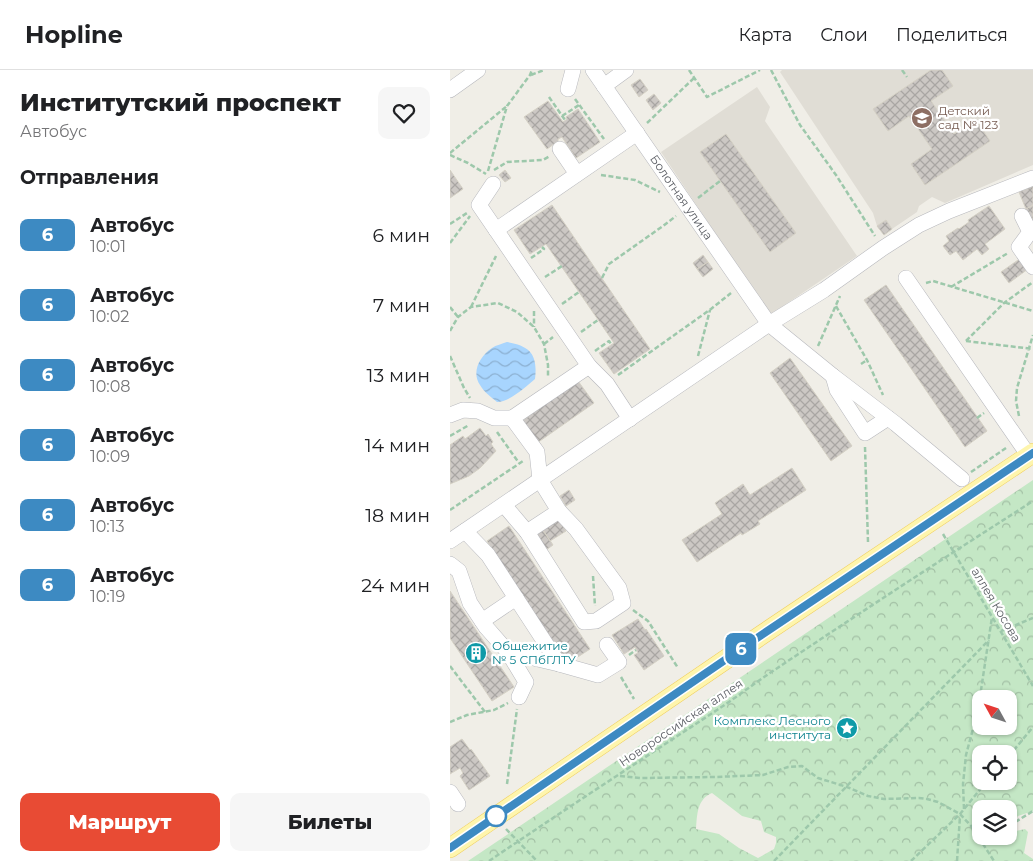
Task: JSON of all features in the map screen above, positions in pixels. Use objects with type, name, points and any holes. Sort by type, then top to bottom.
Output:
[{"type":"main road","points":[[450,848],[754,640],[1031,455]]},
{"type":"street","points":[[450,90],[478,70]]},
{"type":"street","points":[[568,90],[573,70]]},
{"type":"street","name":"Болотная улица","points":[[593,70],[770,324],[962,478]]},
{"type":"street","points":[[604,86],[626,70]]},
{"type":"street","points":[[500,236],[579,173],[637,133]]},
{"type":"street","points":[[560,149],[579,173]]},
{"type":"street","points":[[559,664],[488,555],[455,536],[504,505],[692,376],[824,290],[919,225],[949,211],[1033,178]]},
{"type":"street","points":[[490,179],[479,205],[586,362],[607,384],[630,419]]},
{"type":"street","points":[[1022,216],[1030,232],[1019,247],[1033,267]]},
{"type":"street","points":[[909,282],[960,344],[1017,440],[1031,455]]},
{"type":"street","points":[[450,415],[464,410],[475,417],[512,418],[548,393],[586,362]]},
{"type":"street","points":[[833,376],[836,390],[865,433],[888,418]]},
{"type":"street","points":[[504,505],[527,532],[584,622],[596,621],[623,603],[619,588],[596,555],[560,511],[540,480],[537,452],[512,418]]},
{"type":"street","points":[[527,532],[560,511]]},
{"type":"street","points":[[450,564],[459,571],[470,603],[486,627],[508,652],[526,682],[519,698]]},
{"type":"street","points":[[482,620],[516,598]]},
{"type":"street","points":[[508,652],[598,675],[619,662],[607,645]]},
{"type":"path","points":[[490,179],[468,163],[450,154],[507,106],[532,70]]},
{"type":"path","points":[[530,75],[544,70]]},
{"type":"path","points":[[690,71],[707,97],[760,70]]},
{"type":"path","points":[[771,70],[800,125],[836,175],[883,248]]},
{"type":"path","points":[[902,70],[907,77]]},
{"type":"path","points":[[637,133],[694,78]]},
{"type":"path","points":[[568,90],[612,150]]},
{"type":"path","points":[[549,97],[565,120]]},
{"type":"path","points":[[562,116],[579,104]]},
{"type":"path","points":[[490,179],[507,106]]},
{"type":"path","points":[[490,179],[507,162],[543,160],[560,149]]},
{"type":"path","points":[[579,173],[635,180],[662,193]]},
{"type":"path","points":[[694,202],[720,181]]},
{"type":"path","points":[[450,224],[479,205]]},
{"type":"path","points":[[450,243],[479,205]]},
{"type":"path","points":[[602,278],[609,264],[663,226]]},
{"type":"path","points":[[471,307],[500,236]]},
{"type":"path","points":[[951,287],[1019,247]]},
{"type":"path","points":[[534,285],[562,266]]},
{"type":"path","points":[[812,359],[836,306],[848,272]]},
{"type":"path","points":[[909,282],[933,281],[1033,311]]},
{"type":"path","points":[[960,344],[1004,303],[1033,282]]},
{"type":"path","points":[[607,384],[711,309],[742,284]]},
{"type":"path","points":[[551,311],[579,292]]},
{"type":"path","points":[[450,330],[458,317],[471,307],[498,303],[517,312],[534,327],[544,344],[548,365],[548,393]]},
{"type":"path","points":[[836,306],[867,360],[885,400]]},
{"type":"path","points":[[450,307],[458,317]]},
{"type":"path","points":[[692,376],[711,309]]},
{"type":"path","points":[[570,339],[598,320]]},
{"type":"path","points":[[962,478],[1017,440],[1020,421],[1016,401],[1017,388],[1033,335]]},
{"type":"path","points":[[586,362],[609,341],[611,344]]},
{"type":"path","points":[[960,344],[1033,350]]},
{"type":"path","points":[[450,356],[475,417],[450,436]]},
{"type":"path","points":[[861,364],[867,360]]},
{"type":"path","points":[[493,426],[519,463]]},
{"type":"path","points":[[865,433],[868,542]]},
{"type":"path","points":[[450,510],[537,452]]},
{"type":"path","name":"Новороссийская аллея","points":[[490,861],[682,732],[718,710],[774,670],[1033,500]]},
{"type":"path","name":"аллея Косова","points":[[943,534],[1033,686]]},
{"type":"path","points":[[596,555],[592,568],[596,621]]},
{"type":"path","points":[[623,603],[648,621],[678,668]]},
{"type":"path","points":[[964,809],[963,784],[966,755],[978,710],[992,617]]},
{"type":"path","points":[[1001,631],[1033,618]]},
{"type":"path","points":[[774,861],[990,640]]},
{"type":"path","points":[[614,665],[634,699]]},
{"type":"path","points":[[450,666],[485,712]]},
{"type":"path","points":[[450,722],[467,715],[494,710],[519,698]]},
{"type":"path","points":[[507,784],[519,698]]},
{"type":"path","points":[[1017,747],[1033,728]]},
{"type":"path","points":[[618,776],[641,778],[762,775],[788,767],[802,766],[818,778],[875,798],[927,799],[938,802],[960,814],[972,827]]},
{"type":"path","points":[[912,861],[960,814],[980,790]]},
{"type":"path","points":[[1017,821],[1033,811]]},
{"type":"path","points":[[957,861],[960,814]]},
{"type":"path","points":[[506,829],[537,861]]},
{"type":"path","points":[[984,845],[994,861]]},
{"type":"shaded area","name":"Детский сад № 123","points":[[782,70],[1033,70],[1033,165],[945,203],[932,197],[919,206],[917,212],[892,229],[886,220],[877,226],[873,213],[780,72]]},
{"type":"shaded area","points":[[757,87],[770,107],[765,121],[857,256],[770,315],[661,152]]},
{"type":"green space","points":[[1033,480],[1033,811],[1017,817],[1017,800],[972,800],[972,845],[1017,845],[1017,831],[1025,829],[1028,832],[1024,853],[1033,861],[468,861]],"holes":[[[712,793],[742,816],[761,821],[764,832],[776,837],[774,849],[758,858],[719,834],[696,829],[701,803],[703,799]]]},
{"type":"water","points":[[507,342],[522,346],[531,353],[535,363],[535,379],[512,397],[497,402],[480,385],[476,375],[478,365],[484,355],[495,346]]},
{"type":"building","points":[[931,70],[942,70],[953,86],[931,101],[954,134],[976,120],[990,141],[925,185],[911,164],[932,149],[909,116],[888,131],[873,109]]},
{"type":"building","points":[[640,79],[648,90],[639,97],[631,85]]},
{"type":"building","points":[[654,94],[661,103],[653,110],[646,100]]},
{"type":"building","points":[[548,101],[563,122],[567,119],[566,117],[578,109],[600,142],[576,158],[562,137],[547,149],[524,117]]},
{"type":"building","points":[[726,134],[796,233],[770,252],[700,152]]},
{"type":"building","points":[[450,170],[463,189],[450,198]]},
{"type":"building","points":[[505,170],[511,178],[505,182],[499,175]]},
{"type":"building","points":[[1033,186],[1033,205],[1026,209],[1019,192]]},
{"type":"building","points":[[552,205],[650,349],[614,374],[599,353],[614,343],[546,244],[530,254],[514,230]]},
{"type":"building","points":[[1033,205],[1033,225],[1026,209]]},
{"type":"building","points":[[989,206],[1005,229],[985,244],[989,249],[982,255],[977,249],[963,260],[956,251],[950,255],[943,246],[949,241],[946,236],[959,229],[969,222],[968,220]]},
{"type":"building","points":[[886,220],[892,229],[884,235],[877,226]]},
{"type":"building","points":[[703,255],[708,262],[697,269],[693,263]]},
{"type":"building","points":[[1021,258],[1028,269],[1009,283],[1001,272]]},
{"type":"building","points":[[708,262],[713,269],[703,277],[697,269]]},
{"type":"building","points":[[886,285],[987,431],[965,447],[864,300]]},
{"type":"building","points":[[790,358],[852,446],[831,461],[770,373]]},
{"type":"building","points":[[578,381],[594,403],[537,443],[522,421]]},
{"type":"building","points":[[480,428],[486,436],[488,434],[493,442],[491,444],[496,451],[480,468],[469,476],[450,484],[450,445],[463,436],[465,439]]},
{"type":"building","points":[[792,468],[806,490],[758,521],[760,524],[742,535],[741,533],[697,562],[682,540],[722,514],[715,503],[743,484],[750,495]]},
{"type":"building","points":[[569,490],[575,500],[566,506],[560,496]]},
{"type":"building","points":[[559,519],[566,531],[550,541],[543,530]]},
{"type":"building","points":[[509,526],[590,649],[567,664],[487,541]]},
{"type":"building","points":[[543,530],[553,545],[546,550],[536,534]]},
{"type":"building","name":"Общежитие № 5 СПбГЛТУ","points":[[450,591],[514,687],[492,701],[450,638]]},
{"type":"building","points":[[638,619],[664,656],[644,670],[634,655],[638,653],[635,647],[624,654],[612,635]]},
{"type":"building","points":[[462,739],[490,776],[469,790],[460,776],[463,773],[460,768],[450,774],[450,747]]},
{"type":"bus line","name":"6","points":[[450,848],[760,636],[1033,453]]},
{"type":"place","name":"Детский сад № 123","points":[[922,118]]},
{"type":"place","name":"Общежитие № 5 СПбГЛТУ","points":[[476,653]]},
{"type":"place","name":"Комплекс Лесного института","points":[[847,728]]}]
